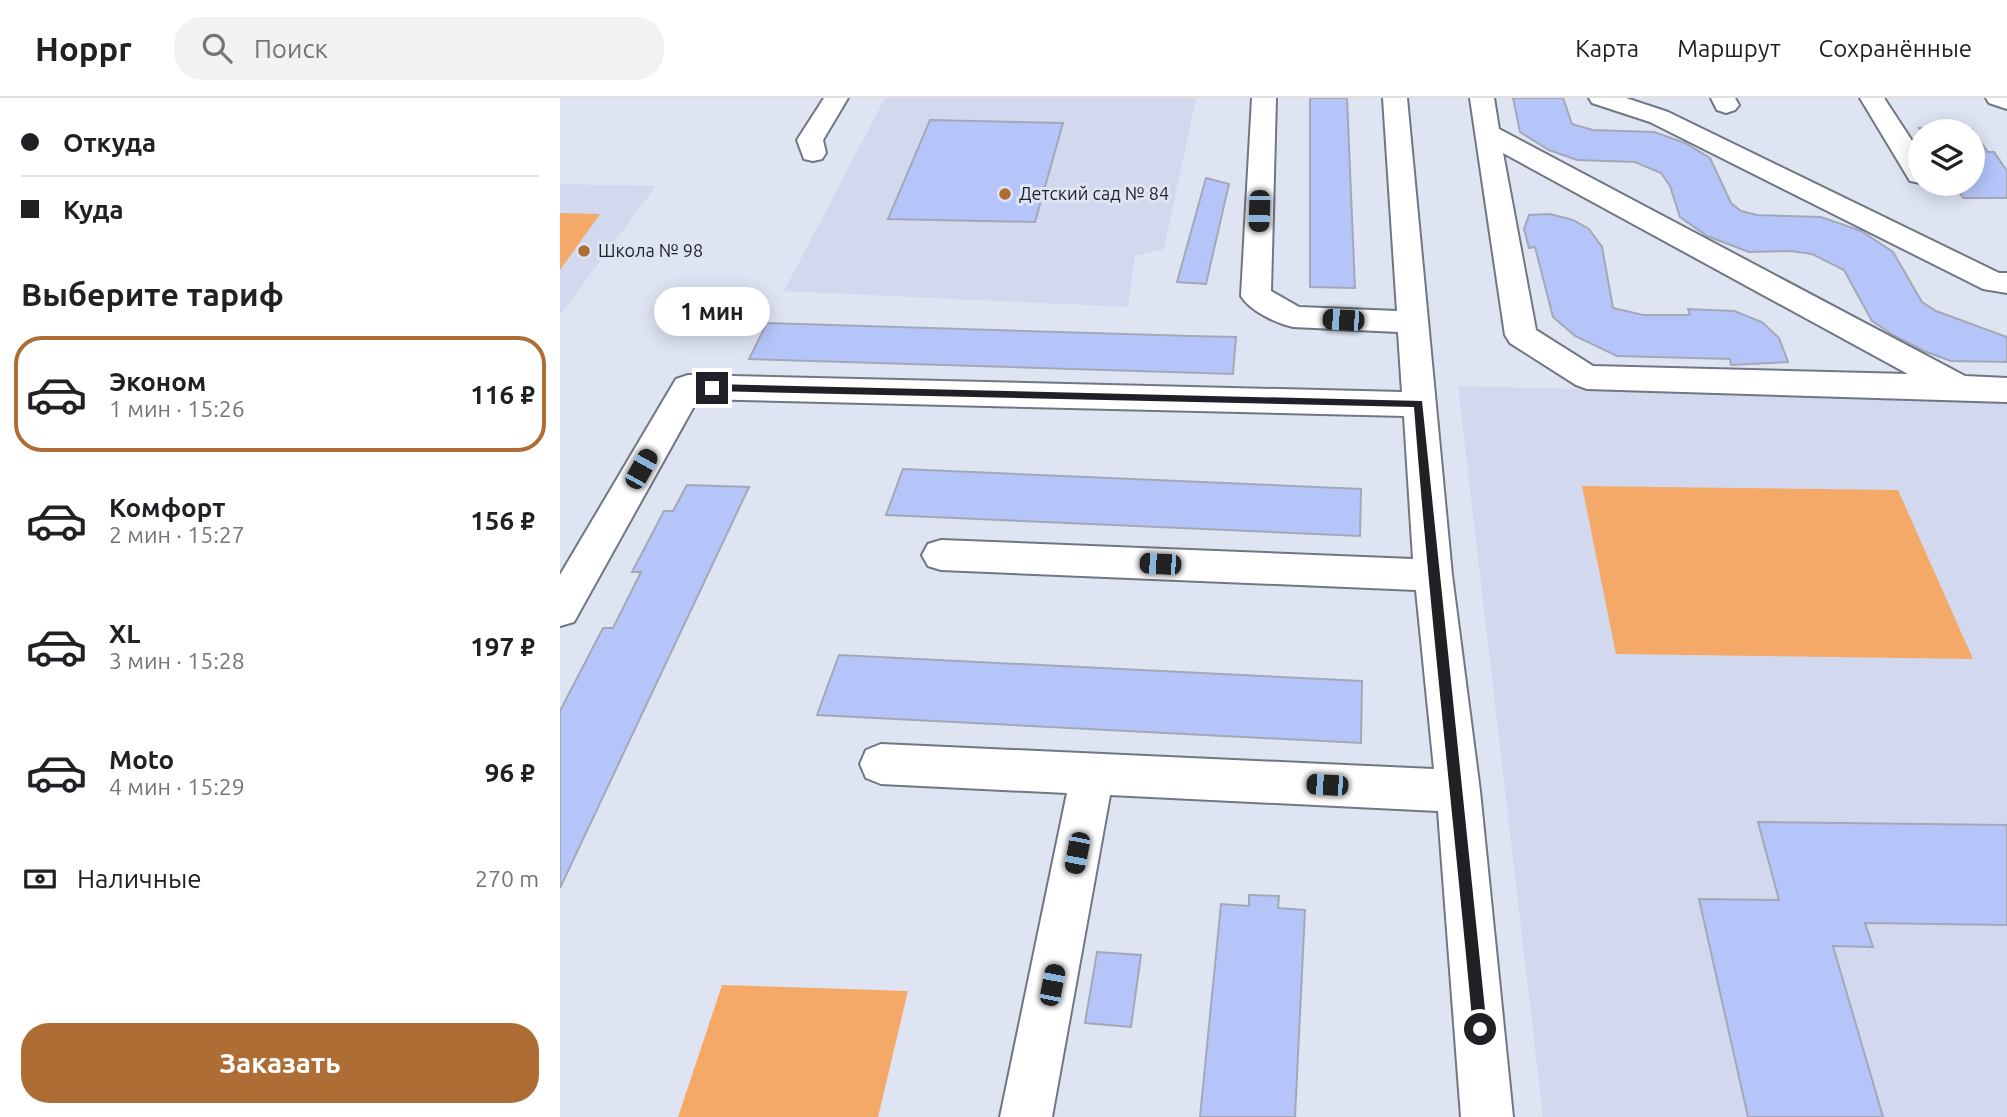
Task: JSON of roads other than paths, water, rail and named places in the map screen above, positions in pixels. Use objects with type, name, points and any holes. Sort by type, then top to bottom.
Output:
[{"type":"lane","points":[[813,153],[810,140],[836,98]]},
{"type":"lane","points":[[1264,98],[1256,296],[1293,317],[1412,321]]},
{"type":"lane","points":[[1395,98],[1433,575],[1458,791],[1488,1117]]},
{"type":"lane","points":[[1482,98],[1521,335],[1587,377],[2007,390]]},
{"type":"lane","points":[[1601,98],[1660,117],[1994,282],[2007,283]]},
{"type":"lane","points":[[1871,98],[1908,156]]},
{"type":"lane","points":[[1998,98],[2007,102]]},
{"type":"lane","points":[[1487,133],[1959,387]]},
{"type":"lane","points":[[560,610],[688,387],[1418,404]]},
{"type":"lane","points":[[942,555],[1433,575]]},
{"type":"lane","points":[[881,764],[1458,791]]},
{"type":"lane","points":[[1026,1117],[1092,774]]},
{"type":"place","name":"Детский сад № 84","points":[[1005,194]]},
{"type":"place","name":"Школа № 98","points":[[584,251]]}]
